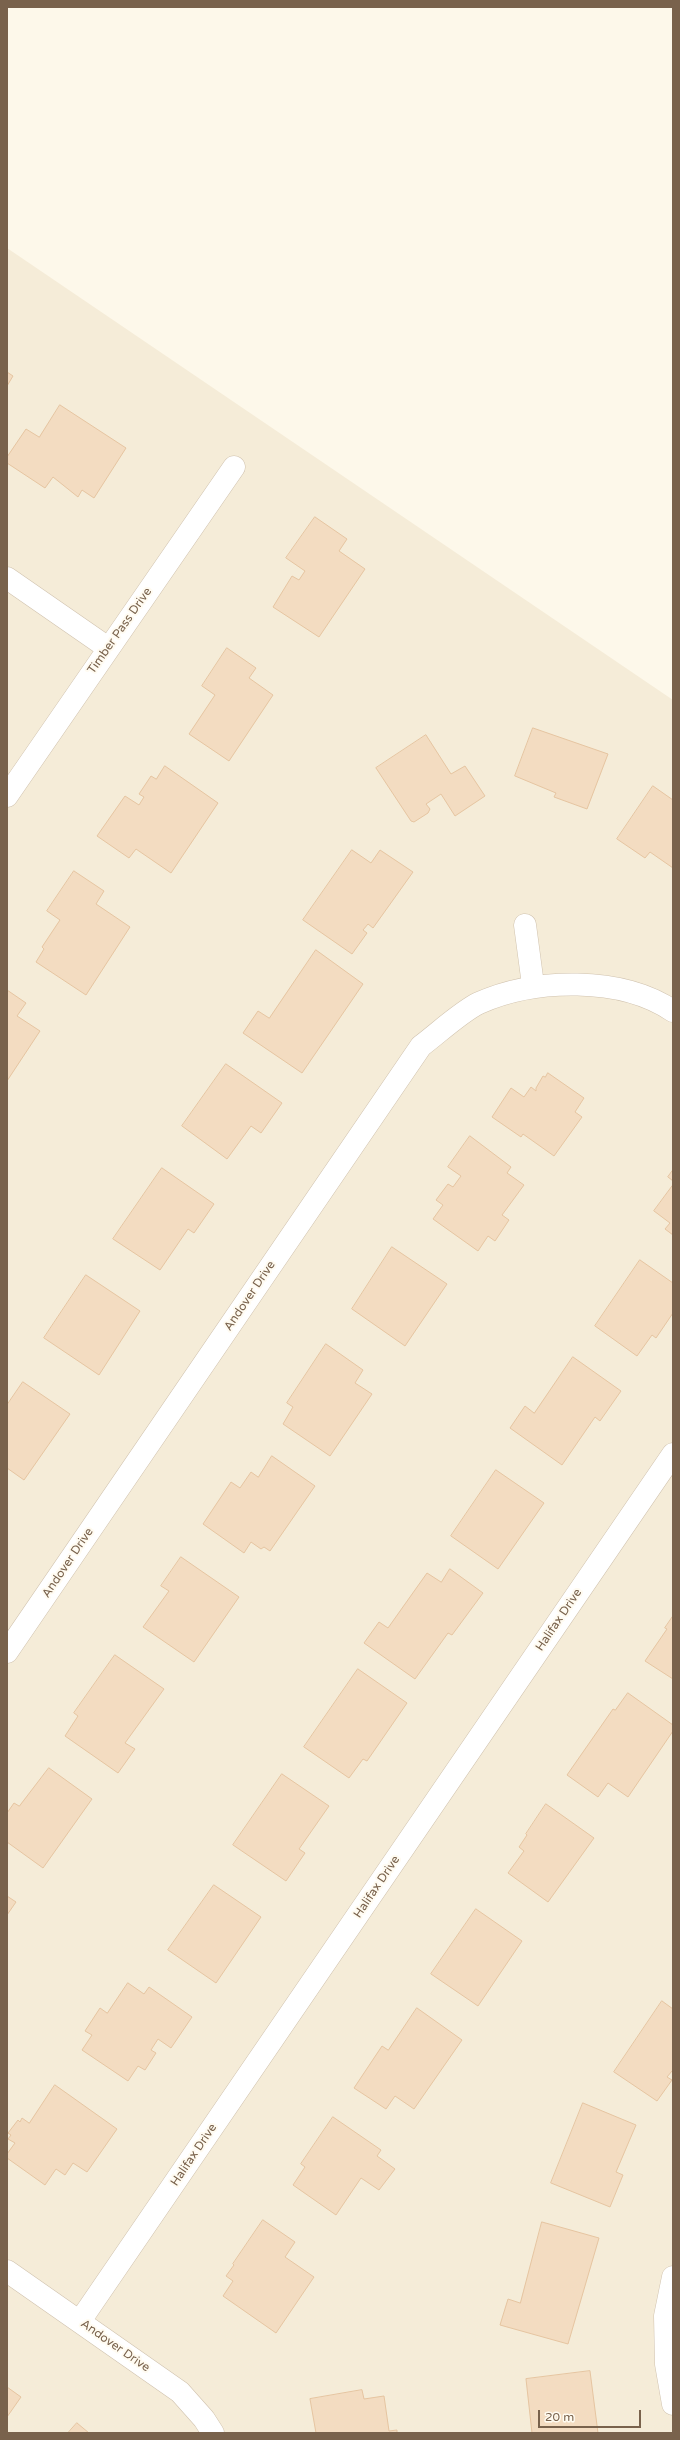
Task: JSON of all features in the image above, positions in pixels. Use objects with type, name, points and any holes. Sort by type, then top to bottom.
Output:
[{"type":"street","name":"Timber Pass Drive","points":[[7,796],[234,466]]},
{"type":"street","points":[[7,578],[108,648]]},
{"type":"street","points":[[525,925],[533,986]]},
{"type":"street","name":"Andover Drive","points":[[7,1652],[421,1046],[478,1003],[533,986],[580,984],[624,990],[673,1011]]},
{"type":"street","name":"Halifax Drive","points":[[80,2321],[673,1454]]},
{"type":"street","name":"Andover Drive","points":[[7,2271],[180,2392],[204,2419],[213,2433]]},
{"type":"street","points":[[673,2277],[665,2316],[666,2364],[673,2404]]},
{"type":"shaded area","points":[[7,248],[673,700],[673,2433],[7,2433]]},
{"type":"building","points":[[7,372],[13,376],[7,386]]},
{"type":"building","points":[[60,405],[126,448],[94,498],[82,490],[78,497],[53,477],[45,488],[7,463],[7,457],[26,429],[39,437]]},
{"type":"building","points":[[315,517],[347,539],[339,551],[365,569],[319,637],[273,607],[292,576],[299,580],[305,571],[286,558]]},
{"type":"building","points":[[227,648],[256,668],[249,678],[273,695],[229,761],[189,734],[215,695],[202,686]]},
{"type":"building","points":[[533,728],[608,754],[587,809],[554,797],[556,793],[515,776]]},
{"type":"building","points":[[426,735],[451,774],[465,766],[485,796],[455,816],[441,794],[426,804],[430,809],[428,813],[414,822],[411,821],[376,768]]},
{"type":"building","points":[[165,766],[218,803],[171,873],[136,849],[129,858],[97,836],[125,796],[139,805],[144,797],[139,794],[151,776],[156,779]]},
{"type":"building","points":[[653,786],[673,800],[673,868],[650,852],[645,858],[617,839]]},
{"type":"building","points":[[352,850],[371,863],[380,850],[413,872],[373,928],[368,924],[363,930],[367,933],[352,954],[303,920]]},
{"type":"building","points":[[74,871],[104,891],[96,904],[130,927],[86,995],[36,962],[44,949],[42,947],[60,920],[47,911]]},
{"type":"building","points":[[316,950],[363,984],[302,1073],[243,1033],[258,1011],[269,1018]]},
{"type":"building","points":[[7,990],[26,1003],[17,1016],[40,1031],[7,1081]]},
{"type":"building","points":[[226,1064],[282,1103],[261,1133],[251,1126],[227,1159],[182,1126]]},
{"type":"building","points":[[548,1073],[584,1098],[575,1112],[582,1117],[554,1156],[523,1134],[521,1137],[492,1117],[511,1088],[524,1097],[531,1087],[536,1091],[536,1088],[543,1076],[545,1077]]},
{"type":"building","points":[[470,1136],[511,1167],[507,1173],[524,1185],[502,1215],[509,1220],[495,1241],[488,1236],[478,1251],[433,1219],[443,1205],[436,1200],[448,1184],[453,1187],[461,1176],[448,1167]]},
{"type":"building","points":[[162,1168],[214,1204],[194,1233],[188,1229],[160,1270],[113,1239]]},
{"type":"building","points":[[673,1170],[673,1181],[668,1177]]},
{"type":"building","points":[[673,1185],[673,1235],[665,1229],[670,1223],[654,1211]]},
{"type":"building","points":[[392,1247],[447,1284],[405,1346],[352,1309]]},
{"type":"building","points":[[640,1260],[673,1283],[673,1313],[656,1338],[652,1335],[637,1356],[595,1326]]},
{"type":"building","points":[[86,1275],[140,1311],[99,1375],[44,1338]]},
{"type":"building","points":[[326,1344],[363,1370],[355,1383],[372,1394],[330,1456],[283,1424],[293,1407],[287,1403]]},
{"type":"building","points":[[573,1357],[621,1391],[600,1421],[595,1417],[562,1465],[510,1428],[525,1406],[534,1413]]},
{"type":"building","points":[[23,1382],[70,1414],[24,1480],[7,1468],[7,1405]]},
{"type":"building","points":[[272,1456],[315,1486],[270,1551],[264,1547],[261,1549],[251,1542],[244,1553],[203,1524],[231,1482],[240,1488],[251,1472],[258,1477]]},
{"type":"building","points":[[496,1470],[544,1503],[498,1569],[451,1536]]},
{"type":"building","points":[[181,1557],[239,1597],[194,1662],[143,1627],[169,1591],[161,1586]]},
{"type":"building","points":[[450,1569],[483,1593],[452,1635],[448,1633],[415,1679],[364,1643],[379,1622],[388,1628],[427,1573],[441,1582]]},
{"type":"building","points":[[673,1616],[673,1679],[645,1661],[667,1629],[665,1628]]},
{"type":"building","points":[[115,1655],[164,1689],[125,1743],[135,1749],[118,1773],[65,1736],[78,1716],[74,1713]]},
{"type":"building","points":[[358,1669],[407,1703],[367,1761],[363,1759],[349,1778],[304,1747]]},
{"type":"building","points":[[628,1693],[673,1725],[673,1731],[628,1797],[608,1783],[598,1797],[567,1775],[613,1709],[615,1710]]},
{"type":"building","points":[[49,1768],[92,1799],[43,1868],[7,1842],[7,1813],[14,1803],[19,1806]]},
{"type":"building","points":[[282,1774],[329,1806],[299,1849],[305,1853],[286,1881],[233,1845]]},
{"type":"building","points":[[546,1804],[594,1838],[548,1902],[508,1873],[524,1851],[519,1847]]},
{"type":"building","points":[[214,1885],[261,1917],[216,1983],[168,1950]]},
{"type":"building","points":[[7,1896],[16,1902],[7,1915]]},
{"type":"building","points":[[476,1909],[522,1941],[478,2006],[431,1974]]},
{"type":"building","points":[[128,1983],[144,1994],[149,1987],[192,2017],[171,2048],[158,2039],[151,2050],[156,2053],[145,2070],[138,2066],[128,2081],[82,2050],[92,2035],[85,2031],[100,2008],[107,2013]]},
{"type":"building","points":[[662,2001],[673,2009],[673,2072],[672,2071],[667,2077],[672,2080],[657,2101],[614,2072]]},
{"type":"building","points":[[417,2008],[462,2040],[414,2109],[395,2096],[386,2109],[354,2088],[382,2046],[388,2050]]},
{"type":"building","points":[[55,2085],[117,2129],[87,2172],[73,2163],[65,2175],[56,2169],[45,2185],[7,2158],[7,2154],[15,2143],[8,2139],[11,2135],[8,2133],[18,2120],[20,2122],[22,2118],[29,2123]]},
{"type":"building","points":[[583,2103],[636,2125],[616,2172],[623,2175],[610,2207],[551,2183]]},
{"type":"building","points":[[333,2117],[381,2150],[377,2156],[395,2169],[379,2190],[361,2178],[336,2215],[293,2185],[305,2167],[301,2164]]},
{"type":"building","points":[[263,2220],[295,2242],[285,2257],[314,2277],[276,2333],[223,2296],[233,2281],[226,2276]]},
{"type":"building","points":[[542,2222],[599,2238],[568,2344],[500,2325],[508,2299],[520,2303]]},
{"type":"building","points":[[590,2371],[598,2433],[532,2433],[526,2379]]},
{"type":"building","points":[[7,2387],[21,2397],[7,2417]]},
{"type":"building","points":[[362,2390],[364,2399],[384,2396],[389,2431],[397,2430],[397,2433],[316,2433],[310,2399]]},
{"type":"building","points":[[77,2423],[89,2433],[68,2433]]}]
